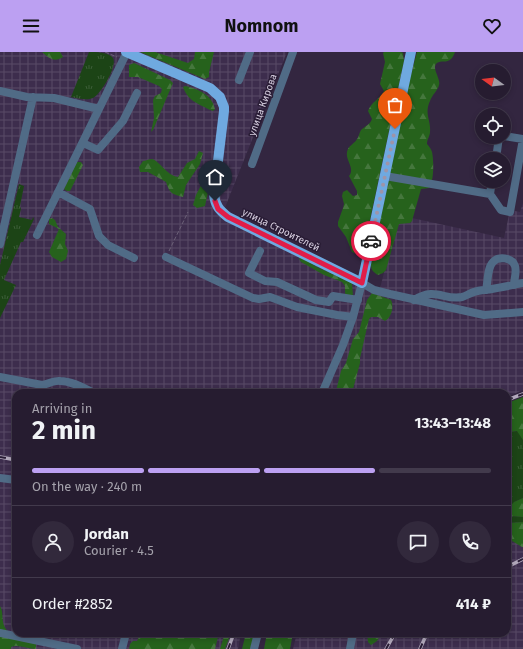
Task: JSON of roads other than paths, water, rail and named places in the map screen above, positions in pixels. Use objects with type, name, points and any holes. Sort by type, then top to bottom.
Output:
[{"type":"main road","points":[[362,283],[411,52]]},
{"type":"main road","name":"улица Строителей","points":[[126,54],[202,84],[216,92],[220,97],[224,106],[224,111],[214,194],[216,206],[222,212],[228,217],[362,283]]},
{"type":"street","points":[[239,80],[250,52]]},
{"type":"street","name":"улица Кирова","points":[[252,164],[293,52]]},
{"type":"street","points":[[38,235],[126,54]]},
{"type":"street","points":[[0,91],[33,97],[54,98],[99,109]]},
{"type":"street","points":[[83,143],[98,150],[123,121],[137,93]]},
{"type":"street","points":[[0,244],[33,97]]},
{"type":"street","points":[[491,188],[490,194],[501,210],[510,212],[523,139],[511,137]]},
{"type":"street","points":[[385,176],[490,194]]},
{"type":"street","points":[[58,192],[90,208],[99,236],[108,245],[134,258]]},
{"type":"street","points":[[260,251],[249,274],[265,281],[277,282],[316,300],[329,302],[333,296],[358,300]]},
{"type":"street","points":[[166,257],[253,298],[259,299],[270,297],[297,307],[353,317]]},
{"type":"street","points":[[486,290],[490,266],[498,259],[508,259],[513,262],[515,266],[514,285]]},
{"type":"street","points":[[324,389],[343,345],[353,317],[362,283]]},
{"type":"street","name":"улица Строителей","points":[[362,283],[374,290],[484,315],[523,312]]},
{"type":"street","points":[[414,300],[421,296],[436,293],[463,297],[473,292],[523,283]]},
{"type":"street","points":[[0,377],[42,385],[59,380],[69,382],[85,389]]},
{"type":"street","points":[[0,478],[12,480]]},
{"type":"street","points":[[0,633],[12,635]]},
{"type":"street","points":[[19,637],[77,649]]},
{"type":"street","points":[[122,649],[125,637]]},
{"type":"street","points":[[254,649],[257,637]]},
{"type":"street","points":[[350,649],[352,637]]},
{"type":"railway","points":[[511,398],[523,394]]},
{"type":"railway","points":[[0,457],[12,459]]},
{"type":"railway","points":[[511,565],[523,559]]},
{"type":"railway","points":[[228,649],[232,637]]},
{"type":"railway","points":[[386,649],[393,637]]},
{"type":"railway","points":[[420,649],[425,637]]}]
